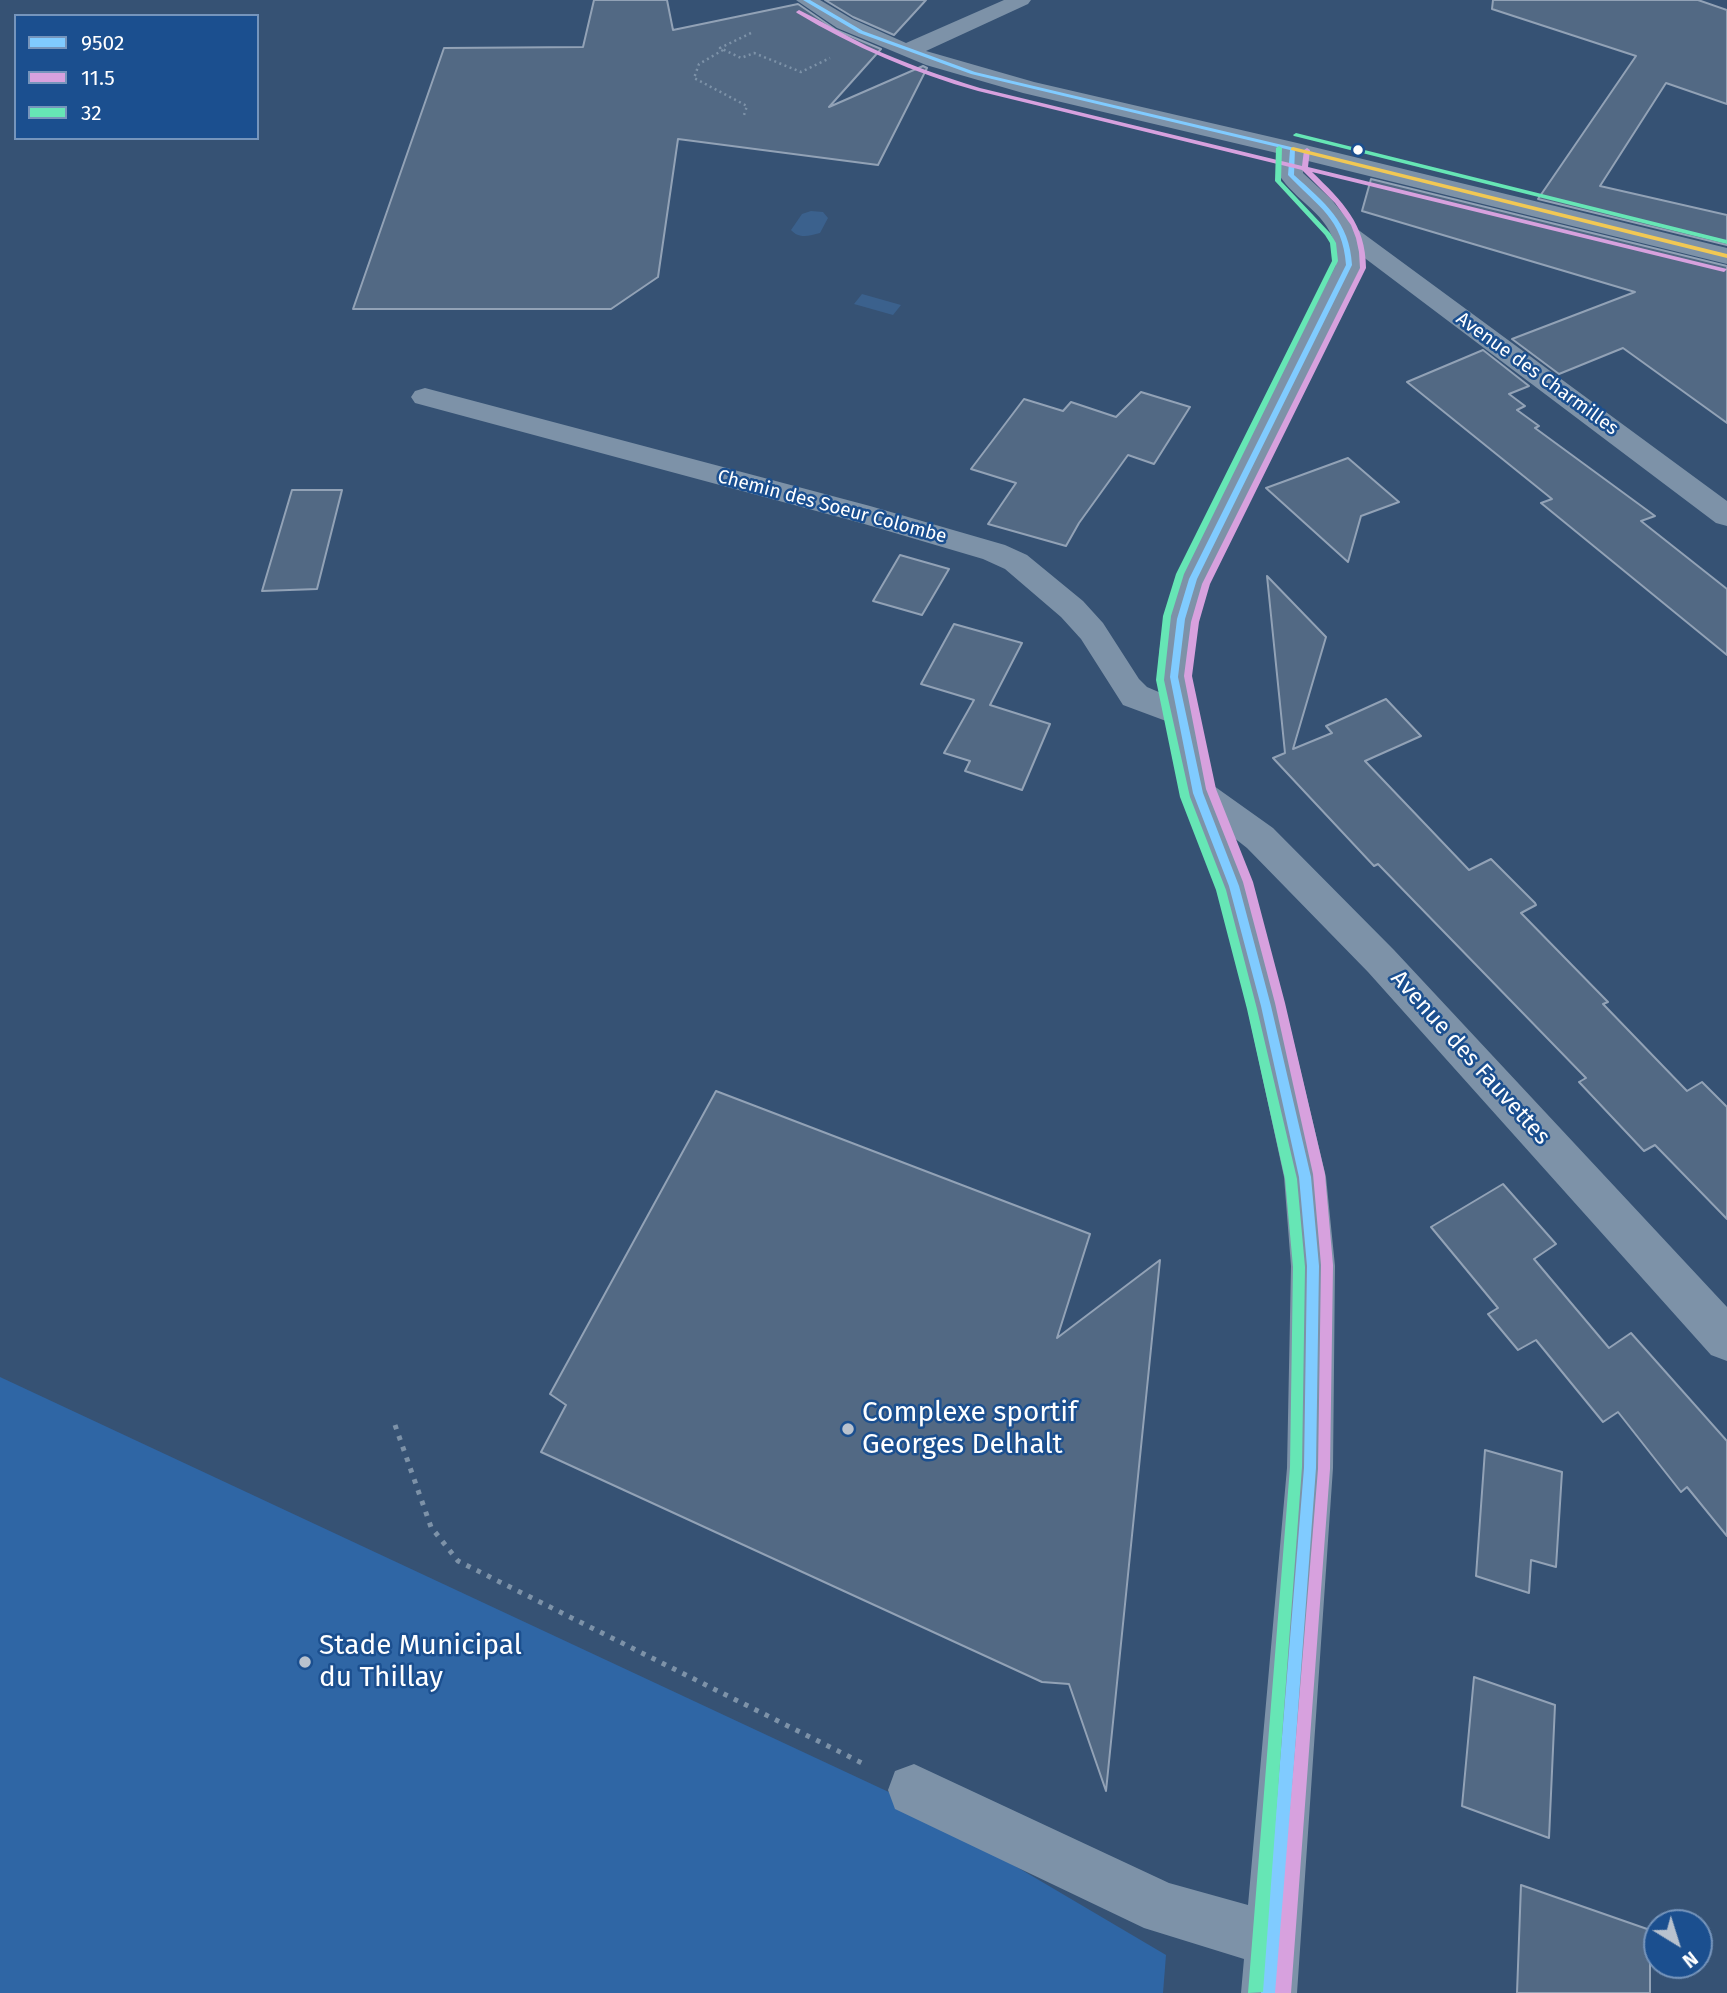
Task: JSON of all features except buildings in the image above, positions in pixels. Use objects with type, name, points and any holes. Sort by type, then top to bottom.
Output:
[{"type":"street","points":[[806,0],[875,37],[973,73],[1727,256]]},
{"type":"street","points":[[909,50],[1021,0]]},
{"type":"street","name":"Avenue des Charmilles","points":[[1293,149],[1291,176],[1346,232],[1727,516]]},
{"type":"street","points":[[1269,1993],[1310,1468],[1313,1266],[1305,1178],[1266,1006],[1234,886],[1198,793],[1174,677],[1181,619],[1193,579],[1349,265],[1352,250],[1346,232]]},
{"type":"street","name":"Chemin des Soeur Colombe","points":[[425,397],[870,516],[994,552],[1016,562],[1072,609],[1092,631],[1135,696],[1182,714]]},
{"type":"street","name":"Avenue des Fauvettes","points":[[1198,793],[1260,838],[1381,961],[1727,1339]]},
{"type":"street","points":[[914,1790],[1163,1909],[1274,1940]]},
{"type":"path","points":[[751,33],[720,48],[741,58],[754,52],[802,72],[875,37]]},
{"type":"path","points":[[724,50],[699,64],[694,78],[747,106],[744,115]]},
{"type":"path","points":[[396,1425],[431,1527],[458,1561],[732,1696],[914,1790]]},
{"type":"shaded area","points":[[811,211],[823,212],[828,218],[820,233],[804,236],[794,233],[791,230],[802,214]]},
{"type":"shaded area","points":[[862,294],[901,305],[893,315],[854,304]]},
{"type":"shaded area","name":"Stade Municipal du Thillay","points":[[0,1377],[893,1794],[1166,1955],[1163,1993],[0,1993]]},
{"type":"transit line","name":"9502","points":[[806,0],[861,32],[973,73],[1293,149]]},
{"type":"transit line","name":"11.5","points":[[799,12],[886,56],[978,89],[1724,270]]},
{"type":"transit line","name":"32","points":[[1296,135],[1727,242]]},
{"type":"transit line","name":"32","points":[[1255,1992],[1296,1467],[1299,1267],[1291,1179],[1252,1009],[1221,890],[1185,797],[1160,680],[1167,616],[1180,574],[1335,261],[1333,243],[1328,234],[1278,181],[1279,148]]},
{"type":"transit line","name":"9502","points":[[1269,1993],[1310,1468],[1313,1266],[1305,1177],[1266,1006],[1234,886],[1198,793],[1174,677],[1181,619],[1193,579],[1349,265],[1345,237],[1339,225],[1322,204],[1291,175],[1293,149]]},
{"type":"transit line","points":[[1293,149],[1727,256]]},
{"type":"transit line","name":"11.5","points":[[1283,1993],[1324,1469],[1327,1265],[1319,1174],[1280,1003],[1248,882],[1211,789],[1188,676],[1195,622],[1206,584],[1363,268],[1363,252],[1354,225],[1338,201],[1305,169],[1307,150]]},
{"type":"place","name":"Complexe sportif Georges Delhalt","points":[[848,1429]]},
{"type":"place","name":"Stade Municipal du Thillay","points":[[305,1662]]}]
